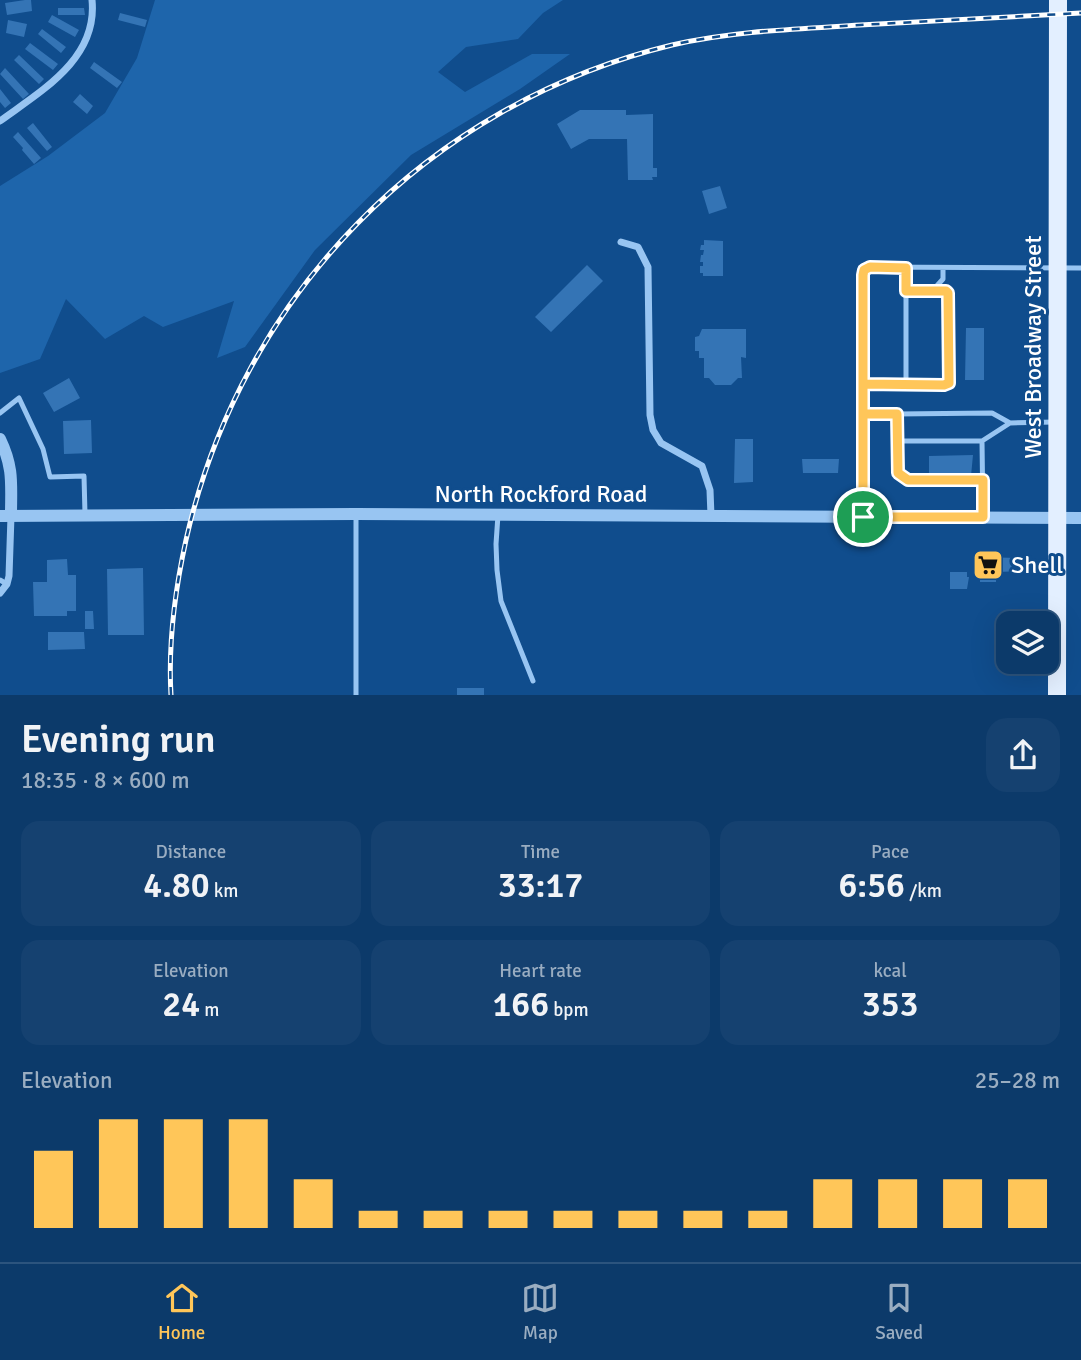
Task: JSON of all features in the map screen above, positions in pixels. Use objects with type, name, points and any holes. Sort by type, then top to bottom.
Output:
[{"type":"main road","name":"West Broadway Street","points":[[1057,695],[1058,0]]},
{"type":"street","points":[[0,121],[54,82],[79,55],[91,23],[92,0]]},
{"type":"street","points":[[621,242],[638,247],[648,267],[650,415],[653,430],[661,443],[702,466],[710,490],[711,516]]},
{"type":"street","points":[[0,439],[11,472],[5,516],[9,576],[3,582],[0,593]]},
{"type":"street","name":"North Rockford Road","points":[[5,516],[356,514],[1081,518]]},
{"type":"lane","points":[[863,517],[864,270],[870,267],[1081,268]]},
{"type":"lane","points":[[906,268],[906,385]]},
{"type":"lane","points":[[934,291],[943,279],[943,268]]},
{"type":"lane","points":[[863,384],[949,383],[948,293],[906,291]]},
{"type":"lane","points":[[0,413],[19,398],[43,449],[50,477],[84,476],[86,514]]},
{"type":"lane","points":[[863,414],[992,413],[1010,423],[1058,422]]},
{"type":"lane","points":[[897,414],[898,473],[908,480],[983,480]]},
{"type":"lane","points":[[897,441],[982,441],[1010,423]]},
{"type":"lane","points":[[982,441],[983,517]]},
{"type":"lane","points":[[356,514],[356,695]]},
{"type":"lane","points":[[498,515],[496,544],[500,601],[533,681]]},
{"type":"shaded area","points":[[155,0],[563,0],[543,13],[518,39],[466,47],[438,72],[465,92],[532,54],[570,54],[520,89],[411,155],[315,250],[245,347],[217,358],[234,301],[163,327],[144,316],[105,339],[66,299],[40,359],[0,373],[0,186],[48,156],[105,113],[137,58]]},
{"type":"building","points":[[31,0],[32,11],[7,15],[5,3]]},
{"type":"building","points":[[58,8],[84,8],[85,15],[58,15]]},
{"type":"building","points":[[120,13],[147,20],[145,27],[118,20]]},
{"type":"building","points":[[52,15],[79,30],[75,37],[48,22]]},
{"type":"building","points":[[8,20],[27,24],[24,37],[6,33]]},
{"type":"building","points":[[42,29],[66,47],[61,53],[38,34]]},
{"type":"building","points":[[30,43],[58,64],[53,70],[25,49]]},
{"type":"building","points":[[19,55],[44,79],[39,84],[14,60]]},
{"type":"building","points":[[94,62],[122,82],[117,88],[90,68]]},
{"type":"building","points":[[5,68],[29,94],[23,99],[0,74]]},
{"type":"building","points":[[0,89],[11,103],[5,108],[0,102]]},
{"type":"building","points":[[80,94],[93,106],[87,114],[73,102]]},
{"type":"building","points":[[580,110],[626,110],[626,115],[653,114],[653,168],[657,168],[657,177],[652,177],[653,180],[628,180],[627,139],[589,139],[571,149],[557,124]]},
{"type":"building","points":[[33,123],[52,147],[47,151],[27,128]]},
{"type":"building","points":[[18,132],[41,158],[34,164],[13,137]]},
{"type":"building","points":[[720,186],[727,208],[709,214],[702,191]]},
{"type":"building","points":[[704,240],[723,241],[723,276],[703,276],[703,273],[700,273],[704,250],[700,250]]},
{"type":"building","points":[[587,265],[603,281],[551,332],[535,317]]},
{"type":"building","points":[[966,328],[984,328],[984,380],[965,380]]},
{"type":"building","points":[[702,329],[746,329],[746,358],[741,357],[742,378],[738,378],[731,385],[715,385],[709,378],[704,378],[704,358],[699,358],[699,351],[695,351],[695,337],[699,336]]},
{"type":"building","points":[[69,378],[80,398],[54,412],[43,393]]},
{"type":"building","points":[[91,420],[92,453],[64,454],[63,421]]},
{"type":"building","points":[[735,439],[753,439],[753,482],[734,483]]},
{"type":"building","points":[[973,455],[971,476],[929,476],[929,456]]},
{"type":"building","points":[[802,459],[839,459],[838,473],[803,473]]},
{"type":"building","points":[[980,557],[1023,558],[1023,571],[996,572],[996,582],[980,582]]},
{"type":"building","points":[[67,559],[68,575],[76,575],[76,611],[67,611],[67,616],[34,616],[33,582],[47,582],[47,560]]},
{"type":"building","points":[[143,568],[144,635],[108,635],[107,569]]},
{"type":"building","points":[[950,572],[967,572],[967,589],[950,589]]},
{"type":"building","points":[[85,611],[93,611],[94,629],[85,629]]},
{"type":"building","points":[[48,632],[84,632],[85,649],[48,650]]},
{"type":"building","points":[[457,688],[484,688],[484,695],[457,695]]},
{"type":"railway","points":[[171,695],[173,617],[186,540],[213,451],[251,368],[300,291],[358,223],[426,163],[501,113],[583,73],[672,45],[789,29],[1081,13]]},
{"type":"place","name":"Shell","points":[[988,565]]},
{"type":"route","points":[[863,517],[863,414],[863,384],[949,383],[948,293],[906,291],[906,268],[870,267],[864,270],[863,275],[863,330],[863,384],[863,414],[897,414],[898,473],[908,480],[983,480],[983,517],[863,517]]}]
